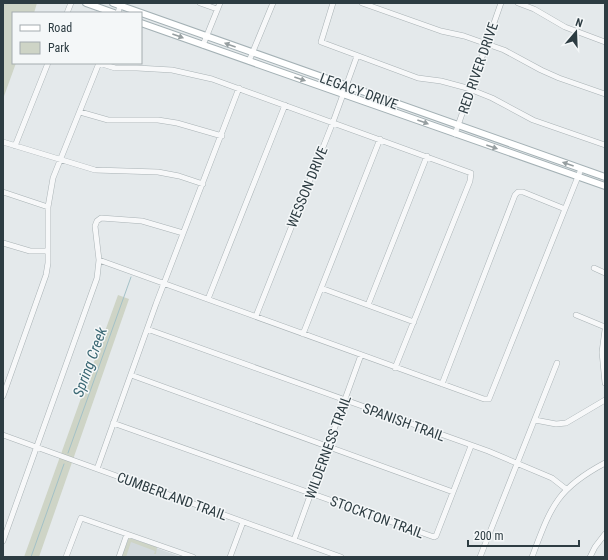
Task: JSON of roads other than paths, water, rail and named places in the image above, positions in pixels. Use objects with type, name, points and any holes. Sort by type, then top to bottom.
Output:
[{"type":"main road","points":[[86,3],[111,12]]},
{"type":"main road","name":"LEGACY DRIVE","points":[[113,3],[140,12]]},
{"type":"main road","name":"LEGACY DRIVE","points":[[142,13],[605,177]]},
{"type":"main road","name":"LEGACY DRIVE","points":[[142,22],[605,186]]},
{"type":"street","points":[[200,3],[217,9]]},
{"type":"street","points":[[203,45],[220,3]]},
{"type":"street","points":[[249,61],[273,3]]},
{"type":"street","points":[[333,3],[321,42],[418,78],[452,83],[492,98],[533,120],[605,145]]},
{"type":"street","points":[[362,3],[441,31],[464,36],[487,44],[512,54],[529,65],[559,78],[605,94]]},
{"type":"street","name":"RED RIVER DRIVE","points":[[455,134],[502,3]]},
{"type":"street","points":[[518,3],[565,27],[605,42]]},
{"type":"street","points":[[118,12],[120,5]]},
{"type":"street","name":"WESSON DRIVE","points":[[256,316],[333,122],[357,56]]},
{"type":"street","points":[[15,146],[48,64]]},
{"type":"street","points":[[3,396],[46,275],[48,263],[48,207],[53,178],[99,64]]},
{"type":"street","points":[[102,64],[115,68],[155,69],[184,72],[212,79],[427,156],[471,174],[470,181],[395,368]]},
{"type":"street","points":[[97,469],[164,283],[222,136],[239,88]]},
{"type":"street","points":[[208,299],[284,105]]},
{"type":"street","points":[[80,112],[108,120],[158,120],[178,123],[222,136]]},
{"type":"street","points":[[303,334],[380,139]]},
{"type":"street","points":[[3,142],[95,170],[158,172],[179,176],[203,184]]},
{"type":"street","points":[[368,305],[427,156]]},
{"type":"street","points":[[99,260],[256,316],[395,368],[484,399],[489,399],[581,169]]},
{"type":"street","points":[[3,192],[48,207]]},
{"type":"street","points":[[442,384],[515,195],[518,192],[523,192],[566,209]]},
{"type":"street","points":[[3,542],[97,278],[99,260],[95,226],[97,220],[101,218],[135,220],[183,234]]},
{"type":"street","points":[[3,243],[30,251],[48,251]]},
{"type":"street","points":[[594,268],[605,273]]},
{"type":"street","points":[[322,288],[414,322]]},
{"type":"street","points":[[576,315],[605,329],[602,352],[605,383]]},
{"type":"street","name":"SPANISH TRAIL","points":[[147,329],[344,401],[488,451],[552,478],[566,489]]},
{"type":"street","name":"WILDERNESS TRAIL","points":[[294,540],[361,355]]},
{"type":"street","points":[[480,557],[557,363]]},
{"type":"street","points":[[131,375],[453,492]]},
{"type":"street","points":[[534,420],[556,424],[566,423],[605,400]]},
{"type":"street","name":"STOCKTON TRAIL","points":[[113,423],[435,537],[470,446]]},
{"type":"street","name":"CUMBERLAND TRAIL","points":[[3,435],[341,557]]},
{"type":"street","points":[[532,557],[549,513],[557,500],[566,489],[585,474],[605,463]]},
{"type":"street","points":[[66,557],[81,518],[193,557]]},
{"type":"street","points":[[230,557],[243,522]]},
{"type":"street","points":[[119,557],[127,534]]},
{"type":"street","points":[[590,557],[604,537]]},
{"type":"waterway","name":"Spring Creek","points":[[68,453],[131,277]]},
{"type":"waterway","name":"Spring Creek","points":[[31,557],[64,464]]}]
